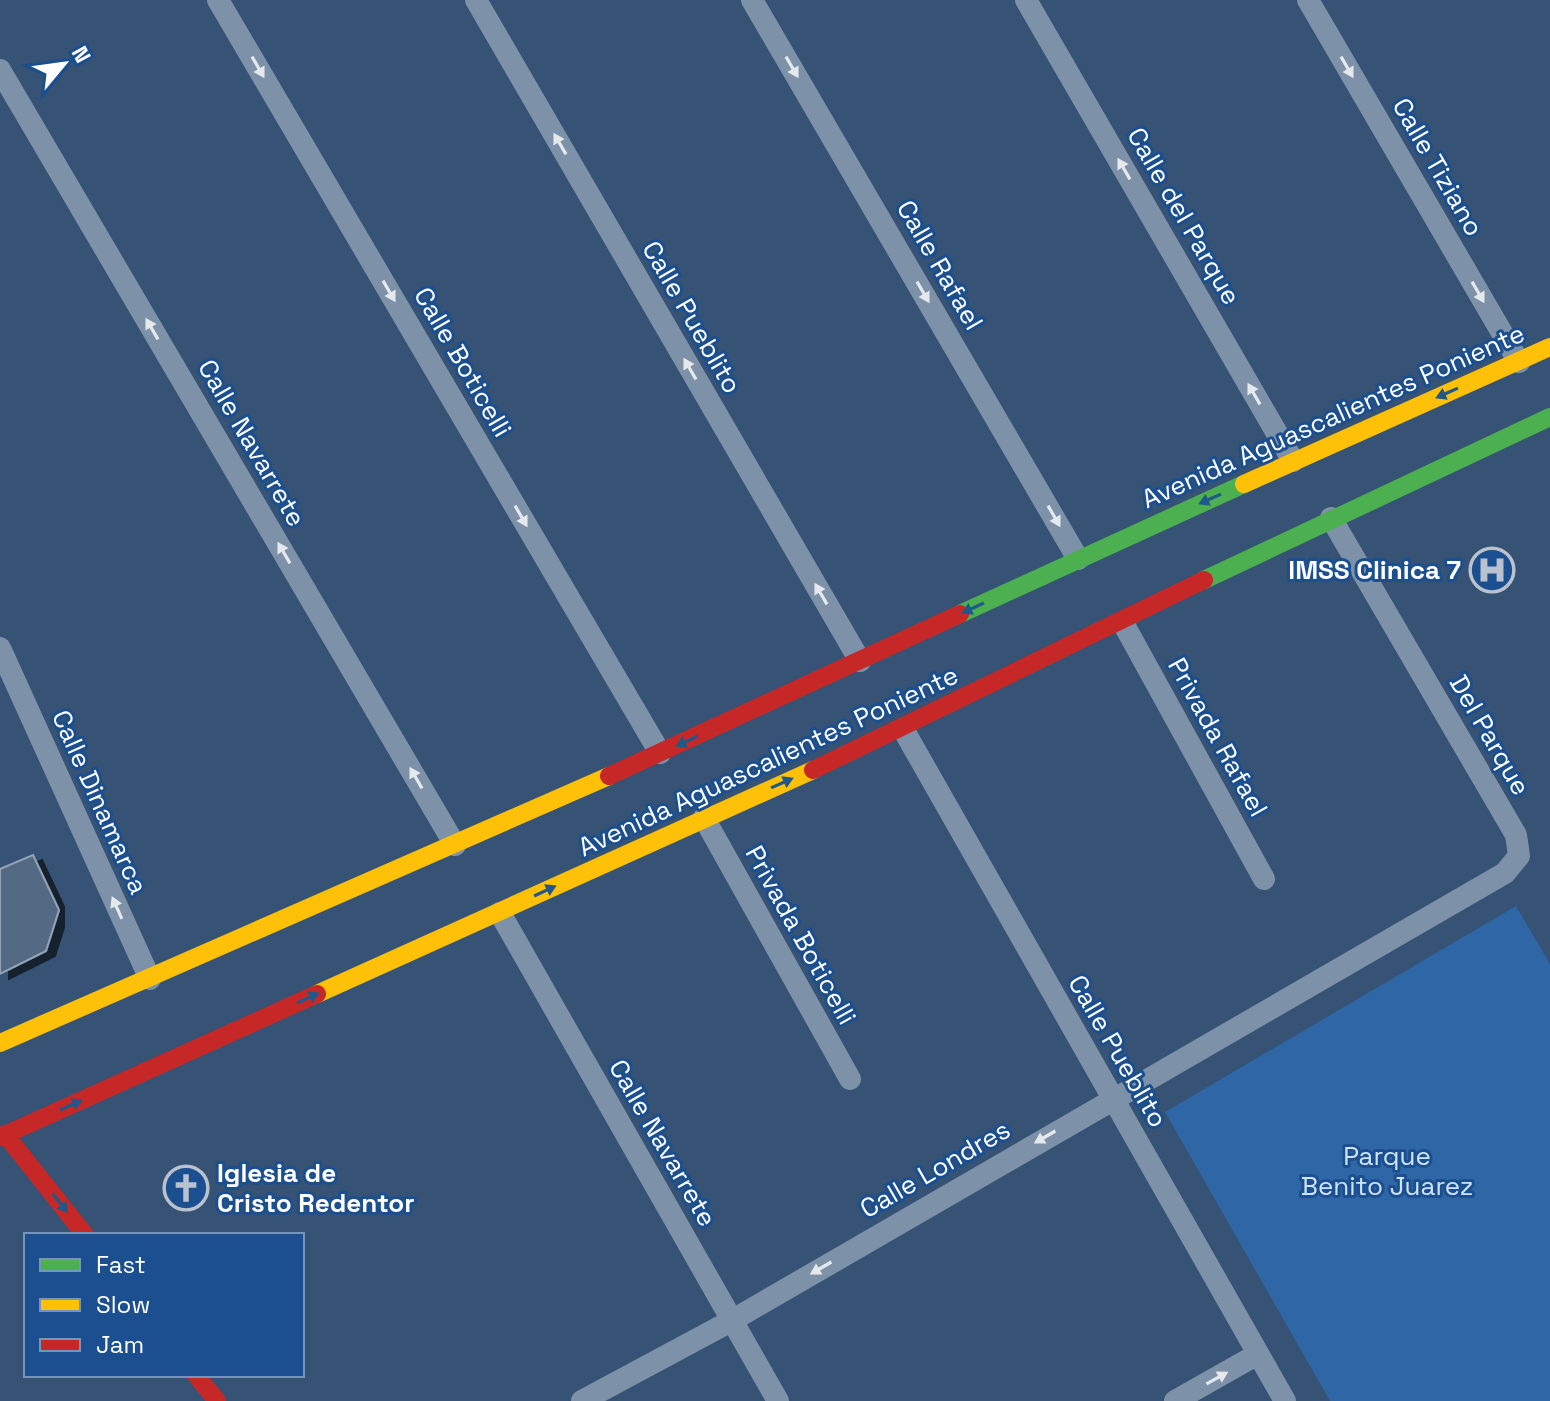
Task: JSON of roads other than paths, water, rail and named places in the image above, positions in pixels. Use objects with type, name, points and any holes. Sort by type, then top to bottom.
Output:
[{"type":"main road","name":"Avenida Aguascalientes Poniente","points":[[0,1043],[660,753],[1078,559],[1550,347]]},
{"type":"main road","name":"Avenida Aguascalientes Poniente","points":[[3,1135],[903,729],[1331,518],[1550,417]]},
{"type":"main road","points":[[3,1135],[83,1233]]},
{"type":"main road","points":[[198,1377],[217,1401]]},
{"type":"street","name":"Calle Boticelli","points":[[218,0],[660,753]]},
{"type":"street","name":"Calle Pueblito","points":[[476,0],[860,661]]},
{"type":"street","name":"Calle Rafael","points":[[752,0],[1078,559]]},
{"type":"street","name":"Calle del Parque","points":[[1026,0],[1293,461]]},
{"type":"street","name":"Calle Tiziano","points":[[1308,0],[1519,362]]},
{"type":"street","name":"Calle Navarrete","points":[[0,70],[455,845]]},
{"type":"street","name":"Del Parque","points":[[1315,984],[1505,873],[1519,856],[1516,835],[1331,518]]},
{"type":"street","name":"Privada Rafael","points":[[1123,623],[1264,879]]},
{"type":"street","name":"Calle Dinamarca","points":[[0,648],[150,979]]},
{"type":"street","name":"Calle Pueblito","points":[[903,729],[1285,1401]]},
{"type":"street","name":"Privada Boticelli","points":[[704,818],[850,1079]]},
{"type":"street","name":"Calle Navarrete","points":[[500,913],[778,1401]]},
{"type":"street","name":"Calle Londres","points":[[582,1401],[731,1321],[1112,1097],[1315,984]]},
{"type":"street","points":[[1175,1401],[1258,1354]]},
{"type":"place","name":"IMSS Clinica 7","points":[[1492,570]]},
{"type":"place","name":"Iglesia de Cristo Redentor","points":[[186,1188]]},
{"type":"park label","name":"Parque Benito Juarez","points":[[1387,1171]]}]
